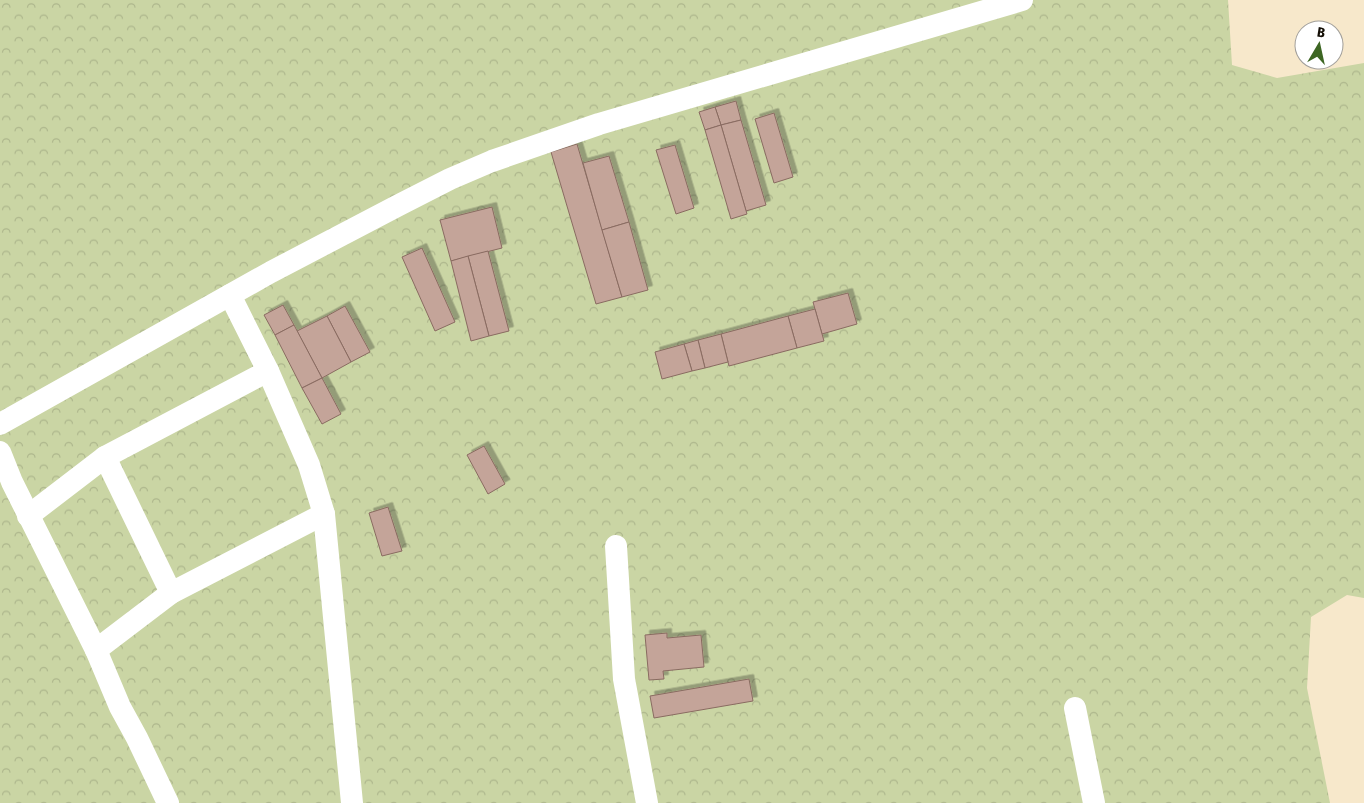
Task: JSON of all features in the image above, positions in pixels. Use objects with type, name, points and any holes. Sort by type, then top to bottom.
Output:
[{"type":"street","points":[[0,424],[230,295],[399,205],[450,179],[492,161],[599,124],[1022,0]]},
{"type":"street","points":[[230,295],[268,371],[309,465],[324,514],[352,803]]},
{"type":"street","points":[[28,516],[106,457],[268,371]]},
{"type":"street","points":[[0,452],[28,516],[96,650],[120,707],[168,803]]},
{"type":"street","points":[[106,457],[171,593]]},
{"type":"street","points":[[96,650],[171,593],[324,514]]},
{"type":"street","points":[[616,546],[624,678],[647,803]]},
{"type":"street","points":[[1075,708],[1094,803]]},
{"type":"green space","points":[[0,0],[1228,0],[1232,65],[1277,78],[1323,70],[1344,70],[1344,66],[1364,63],[1364,598],[1347,595],[1311,617],[1307,688],[1330,803],[0,803]]},
{"type":"building","points":[[736,101],[741,120],[721,125],[715,107]]},
{"type":"building","points":[[715,107],[721,125],[705,130],[699,112]]},
{"type":"building","points":[[774,113],[793,177],[774,183],[755,119]]},
{"type":"building","points":[[741,120],[766,205],[746,211],[721,125]]},
{"type":"building","points":[[721,125],[747,214],[731,219],[705,130]]},
{"type":"building","points":[[577,144],[622,297],[596,304],[551,152]]},
{"type":"building","points":[[675,145],[694,208],[676,214],[656,150]]},
{"type":"building","points":[[609,156],[629,222],[602,230],[583,163]]},
{"type":"building","points":[[492,207],[502,248],[451,261],[440,220]]},
{"type":"building","points":[[629,222],[648,290],[622,297],[602,230]]},
{"type":"building","points":[[422,248],[455,322],[435,331],[402,257]]},
{"type":"building","points":[[488,251],[509,331],[489,336],[468,256]]},
{"type":"building","points":[[468,256],[489,336],[471,341],[451,261]]},
{"type":"building","points":[[848,293],[857,324],[822,334],[813,302]]},
{"type":"building","points":[[283,305],[294,325],[275,335],[264,315]]},
{"type":"building","points":[[345,306],[370,352],[351,362],[327,316]]},
{"type":"building","points":[[815,309],[824,341],[797,348],[788,316]]},
{"type":"building","points":[[327,316],[351,362],[322,378],[297,331]]},
{"type":"building","points":[[788,316],[797,348],[729,366],[721,334]]},
{"type":"building","points":[[294,325],[322,378],[302,388],[275,335]]},
{"type":"building","points":[[721,334],[728,362],[705,368],[698,340]]},
{"type":"building","points":[[698,340],[705,368],[692,371],[684,344]]},
{"type":"building","points":[[684,344],[692,371],[662,379],[655,352]]},
{"type":"building","points":[[322,378],[341,414],[322,424],[302,388]]},
{"type":"building","points":[[484,446],[505,484],[488,494],[467,455]]},
{"type":"building","points":[[388,507],[402,551],[382,556],[369,513]]},
{"type":"building","points":[[667,633],[667,638],[701,635],[704,667],[663,671],[664,679],[649,680],[645,635]]},
{"type":"building","points":[[749,679],[753,701],[654,718],[650,696]]}]
